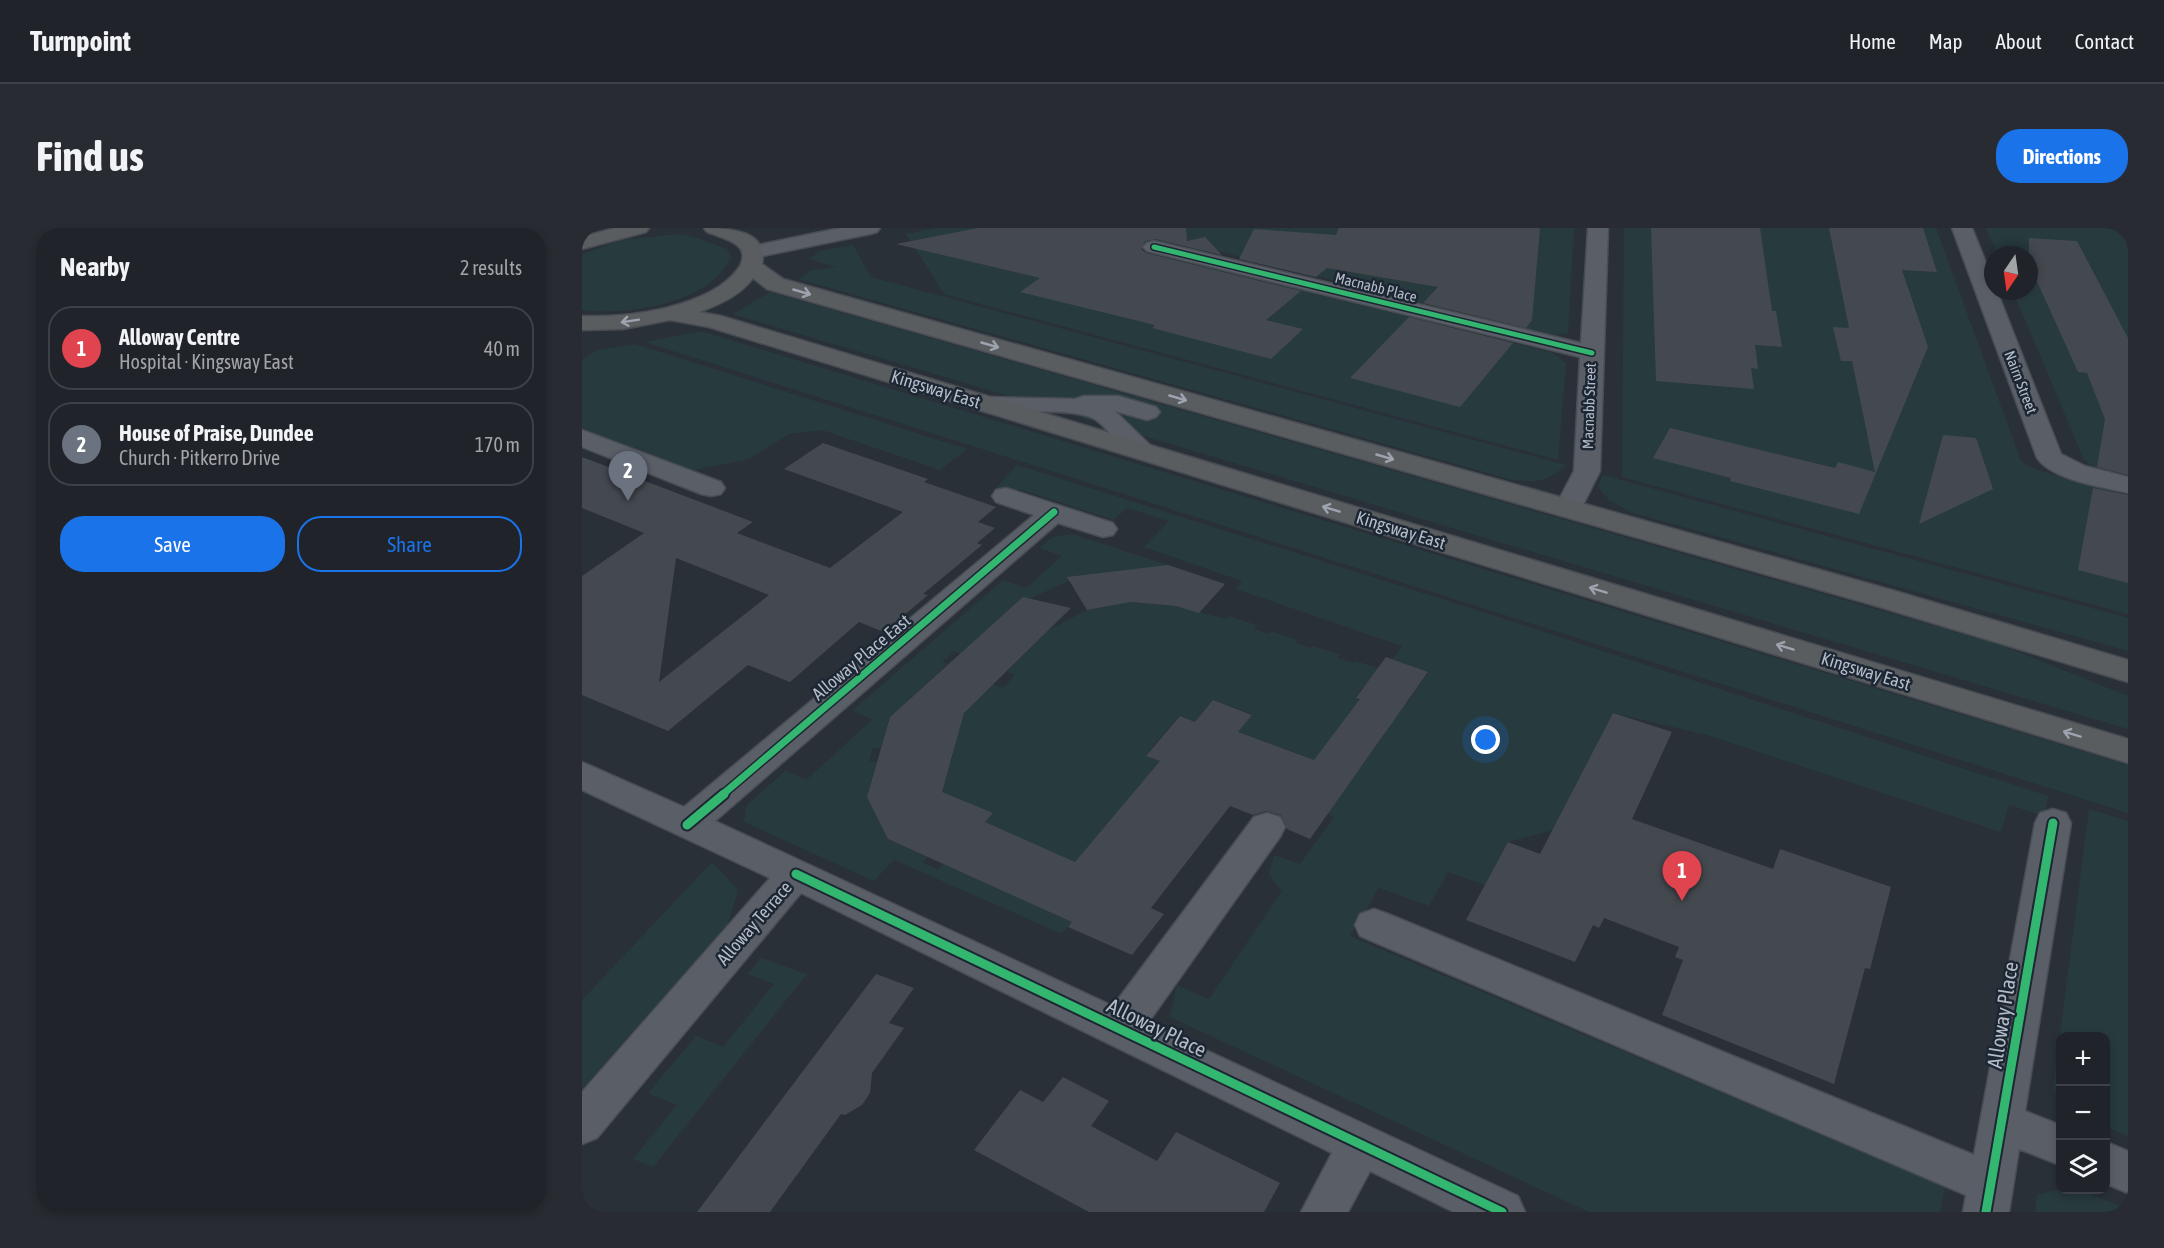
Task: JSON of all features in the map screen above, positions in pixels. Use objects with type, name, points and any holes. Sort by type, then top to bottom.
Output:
[{"type":"highway","points":[[587,238],[639,228]]},
{"type":"highway","points":[[714,228],[747,242],[752,259],[775,284],[1884,598],[2128,671]]},
{"type":"highway","name":"Kingsway East","points":[[585,327],[672,314],[725,292],[742,279],[752,259]]},
{"type":"highway","name":"Kingsway East","points":[[672,314],[713,321],[2128,751]]},
{"type":"street","points":[[752,259],[870,228]]},
{"type":"street","name":"Macnabb Street","points":[[1568,509],[1587,471],[1598,228]]},
{"type":"street","name":"Nairn Street","points":[[1962,228],[2050,458],[2076,472],[2128,485]]},
{"type":"street","name":"Macnabb Place","points":[[1154,247],[1592,353]]},
{"type":"street","points":[[988,405],[1118,403],[1147,412]]},
{"type":"street","points":[[1070,405],[1104,414],[1141,452]]},
{"type":"street","points":[[582,438],[711,488]]},
{"type":"street","points":[[1006,496],[1103,529]]},
{"type":"street","name":"Alloway Place East","points":[[687,825],[1054,512]]},
{"type":"street","name":"Alloway Terrace","points":[[582,775],[796,874],[582,1124]]},
{"type":"street","name":"Alloway Place","points":[[1989,1198],[2053,823]]},
{"type":"street","points":[[1120,1029],[1267,827]]},
{"type":"street","name":"Alloway Place","points":[[796,874],[1502,1212]]},
{"type":"street","points":[[1374,925],[1989,1198]]},
{"type":"street","points":[[2003,1122],[2056,1143]]},
{"type":"street","points":[[1324,1212],[1360,1144]]},
{"type":"street","points":[[2110,1165],[2128,1172]]},
{"type":"green space","points":[[935,228],[1574,228],[1568,333],[1554,336],[1217,251],[1192,251],[1181,240],[1139,250],[1553,353],[1566,363],[1558,460],[944,294],[906,234]]},
{"type":"green space","points":[[1624,228],[1936,228],[2021,461],[2035,469],[2128,495],[2128,614],[1622,477]]},
{"type":"green space","points":[[1986,228],[2128,228],[2128,476],[2098,469],[2084,460],[2017,300],[2038,300],[2038,246],[1994,246]]},
{"type":"green space","points":[[678,234],[694,237],[727,249],[731,258],[720,274],[705,286],[666,304],[622,311],[582,310],[582,254],[622,240]]},
{"type":"green space","points":[[853,245],[871,277],[1566,465],[1553,475],[1541,480],[1512,480],[798,279],[812,270],[836,267],[809,259],[819,251]]},
{"type":"green space","points":[[770,292],[2001,645],[2128,696],[2128,729],[733,314]]},
{"type":"green space","points":[[701,331],[2128,765],[2128,813],[645,342]]},
{"type":"green space","points":[[635,344],[967,449],[940,470],[822,430],[789,434],[750,459],[694,470],[582,428],[582,360],[597,350]]},
{"type":"green space","points":[[1017,465],[1486,613],[2048,796],[2044,816],[2009,805],[2001,832],[1707,735],[1613,713],[1553,830],[1508,842],[1485,885],[1448,872],[1429,906],[1379,888],[1350,936],[1945,1187],[1940,1212],[1589,1212],[1170,1017],[1177,985],[1209,999],[1282,891],[1269,875],[1274,855],[1300,864],[1334,817],[1320,811],[1304,756],[1238,732],[1252,714],[1213,700],[1199,717],[1204,725],[1179,716],[1146,755],[1160,761],[1073,865],[1031,903],[1073,921],[1062,934],[894,860],[874,881],[744,822],[747,805],[786,770],[806,780],[872,720],[853,710],[1003,580],[1026,588],[1062,556],[1039,548],[1053,537],[1072,534],[1192,573],[1150,570],[1087,577],[1084,574],[1029,599],[960,654],[954,651],[942,662],[948,664],[890,717],[881,748],[873,748],[869,761],[877,762],[867,797],[888,839],[927,857],[923,863],[938,869],[943,864],[997,888],[1036,845],[944,804],[934,783],[940,762],[951,762],[955,745],[950,727],[993,684],[1003,688],[1015,675],[1007,672],[1049,630],[1087,610],[1131,602],[1176,606],[1226,619],[1229,616],[1256,625],[1254,629],[1268,634],[1270,631],[1297,640],[1296,643],[1310,648],[1313,646],[1340,655],[1338,658],[1384,670],[1370,690],[1363,687],[1356,697],[1360,699],[1326,754],[1361,767],[1385,734],[1382,733],[1403,701],[1407,703],[1428,673],[1393,659],[1402,646],[1236,589],[1242,581],[1144,547],[1169,521],[1127,508],[1114,520],[1019,489],[1012,495],[994,490]]},
{"type":"green space","points":[[1603,475],[2128,618],[2128,651],[1630,512],[1609,500],[1598,487]]},
{"type":"green space","points":[[2089,809],[2128,821],[2128,1136],[2110,1129],[2110,1032],[2060,1032]]},
{"type":"green space","points":[[712,862],[738,890],[728,924],[582,1089],[582,1000]]},
{"type":"green space","points":[[761,958],[807,974],[653,1167],[633,1159],[677,1105],[648,1093],[696,1036],[723,1047],[774,984],[748,974]]},
{"type":"green space","points":[[2056,1066],[2056,1095],[2053,1089]]},
{"type":"green space","points":[[2056,1190],[2056,1194],[2089,1194],[2128,1209],[2128,1212],[2035,1212],[2037,1195]]},
{"type":"building","points":[[978,228],[1186,228],[1187,241],[1205,237],[1222,255],[1155,239],[1145,241],[1141,249],[1146,253],[1301,291],[1266,320],[1303,329],[1271,359],[1152,328],[1155,325],[1020,292],[1040,278],[896,244]]},
{"type":"building","points":[[1339,228],[1540,228],[1532,320],[1526,328],[1423,303],[1438,287],[1327,268],[1316,277],[1239,259],[1254,229],[1336,235]]},
{"type":"building","points":[[1651,228],[1760,228],[1772,311],[1776,311],[1782,347],[1755,345],[1758,369],[1751,368],[1754,389],[1656,381]]},
{"type":"building","points":[[1829,228],[1923,228],[1937,272],[1902,270],[1928,347],[1859,514],[1730,481],[1731,478],[1653,458],[1670,428],[1835,468],[1838,462],[1875,472],[1852,361],[1841,361],[1833,327],[1849,328]]},
{"type":"building","points":[[2029,238],[2077,241],[2128,338],[2128,475],[2097,467],[2105,419],[2087,373],[2078,372],[2038,284],[2038,246],[2029,246]]},
{"type":"building","points":[[1409,317],[1513,343],[1460,407],[1350,378]]},
{"type":"building","points":[[1943,435],[1976,438],[1993,489],[1919,524]]},
{"type":"building","points":[[823,443],[928,479],[924,482],[996,507],[978,522],[995,528],[977,543],[982,545],[923,594],[928,595],[884,632],[859,622],[790,682],[748,665],[668,731],[582,695],[582,576],[644,533],[582,508],[582,457],[753,522],[737,533],[830,568],[903,512],[784,469]],"holes":[[[676,558],[769,595],[659,682]]]},
{"type":"building","points":[[2093,488],[2128,495],[2128,583],[2078,570]]},
{"type":"building","points":[[1168,565],[1225,584],[1199,613],[1176,606],[1131,602],[1087,610],[1067,577]]},
{"type":"building","points":[[1023,597],[1071,608],[964,713],[942,792],[993,813],[985,822],[1075,862],[1160,761],[1146,756],[1180,716],[1195,722],[1213,700],[1252,715],[1238,732],[1314,760],[1360,699],[1356,698],[1386,657],[1428,672],[1310,839],[1287,829],[1281,815],[1266,811],[1253,815],[1230,806],[1151,908],[1164,914],[1132,955],[1068,927],[1072,922],[888,839],[867,797],[890,717]]},
{"type":"building","points":[[1613,713],[1672,732],[1632,819],[1773,869],[1780,849],[1891,887],[1870,969],[1865,968],[1834,1084],[1662,1015],[1683,960],[1675,957],[1679,947],[1604,918],[1599,928],[1593,925],[1575,962],[1466,920],[1508,842],[1540,854]]},
{"type":"building","points":[[876,974],[914,988],[889,1023],[904,1028],[872,1073],[870,1093],[862,1105],[845,1115],[841,1114],[770,1212],[697,1212]]},
{"type":"building","points":[[1063,1077],[1109,1101],[1091,1126],[1157,1161],[1176,1132],[1280,1183],[1264,1212],[1089,1212],[974,1150],[1020,1090],[1043,1102]]},
{"type":"cycle path","points":[[1154,247],[1592,353]]},
{"type":"cycle path","points":[[687,825],[1054,512]]},
{"type":"cycle path","points":[[1986,1212],[2053,823]]},
{"type":"cycle path","points":[[796,874],[1502,1212]]},
{"type":"place","name":"House of Praise, Dundee","points":[[628,501]]},
{"type":"place","name":"Alloway Centre","points":[[1682,901]]}]
